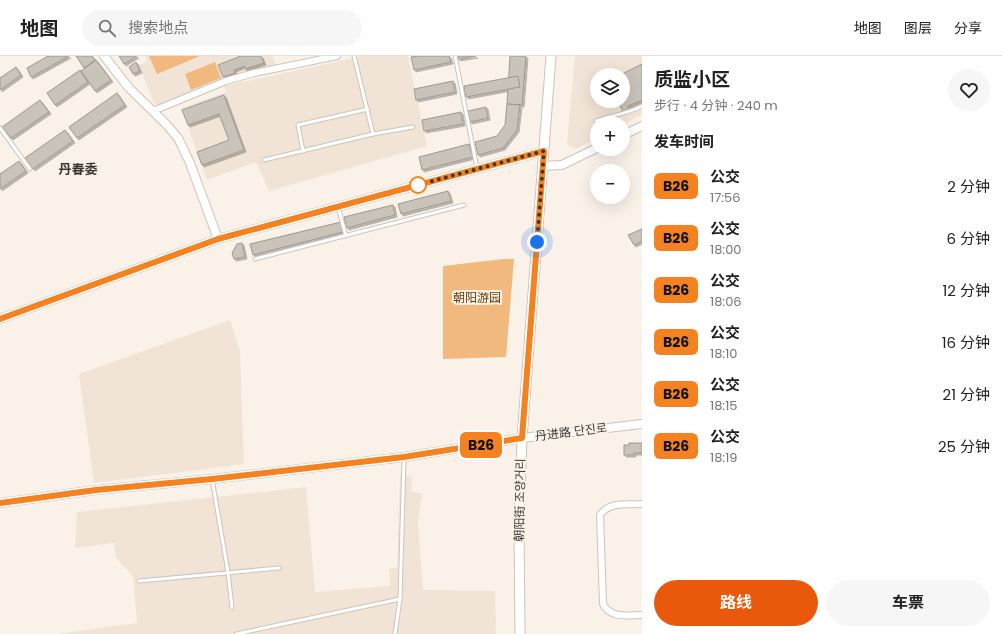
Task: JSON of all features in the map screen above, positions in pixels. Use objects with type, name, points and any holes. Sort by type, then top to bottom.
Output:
[{"type":"main road","name":"朝阳街 조양거리","points":[[520,634],[519,522],[522,438],[551,56]]},
{"type":"street","points":[[104,56],[129,88],[178,138],[190,163],[218,239]]},
{"type":"street","points":[[153,111],[226,81],[254,73],[336,56]]},
{"type":"street","points":[[630,132],[642,126]]},
{"type":"street","points":[[0,319],[218,239],[544,151]]},
{"type":"street","points":[[542,166],[562,165],[590,151]]},
{"type":"street","name":"丹进路 단진로","points":[[0,503],[96,490],[212,479],[404,457],[522,438],[642,424]]},
{"type":"street","points":[[642,504],[611,505],[604,509],[600,515],[603,604],[607,611],[614,615],[642,615]]},
{"type":"lane","points":[[354,56],[373,134]]},
{"type":"lane","points":[[455,56],[477,169]]},
{"type":"lane","points":[[610,116],[618,113],[629,113],[642,106]]},
{"type":"lane","points":[[303,151],[298,125],[368,109]]},
{"type":"lane","points":[[264,160],[373,134],[413,127]]},
{"type":"lane","points":[[0,128],[30,169]]},
{"type":"lane","points":[[255,259],[464,205]]},
{"type":"lane","points":[[338,206],[346,236]]},
{"type":"lane","points":[[395,634],[400,599],[404,457]]},
{"type":"lane","points":[[212,479],[228,572],[232,608]]},
{"type":"lane","points":[[139,581],[279,568]]},
{"type":"lane","points":[[236,634],[400,599]]},
{"type":"shaded area","points":[[145,56],[273,56],[276,67],[226,78],[159,105],[154,104],[139,65],[147,61]]},
{"type":"shaded area","points":[[362,56],[408,56],[427,146],[269,191],[256,162],[207,180],[181,108],[226,92],[224,86]]},
{"type":"shaded area","points":[[575,56],[642,56],[642,115],[630,121],[630,116],[590,116],[590,142],[575,149],[567,144]]},
{"type":"shaded area","points":[[230,320],[240,351],[244,464],[94,483],[79,374]]},
{"type":"shaded area","points":[[400,475],[412,476],[411,491],[422,494],[418,522],[423,590],[495,591],[496,634],[57,634],[137,623],[133,576],[116,558],[114,543],[75,548],[77,512],[306,487],[315,592],[390,586],[389,569],[397,568]]},
{"type":"green space","points":[[149,56],[200,56],[157,74]]},
{"type":"green space","points":[[215,62],[221,78],[191,90],[185,74]]},
{"type":"green space","name":"朝阳游园","points":[[514,259],[506,357],[443,359],[443,266]]},
{"type":"building","points":[[48,56],[69,56],[31,77],[27,68]]},
{"type":"building","points":[[76,56],[92,56],[95,60],[84,68]]},
{"type":"building","points":[[119,56],[137,56],[124,64]]},
{"type":"building","points":[[241,56],[261,56],[264,63],[245,69],[244,66],[234,70],[235,73],[223,77],[218,65]]},
{"type":"building","points":[[449,56],[451,62],[414,70],[411,57]]},
{"type":"building","points":[[458,56],[476,56],[458,59]]},
{"type":"building","points":[[510,56],[526,56],[522,105],[507,104]]},
{"type":"building","points":[[96,60],[111,80],[95,91],[81,71]]},
{"type":"building","points":[[136,62],[140,71],[133,74],[129,67]]},
{"type":"building","points":[[642,64],[642,100],[630,105],[630,70]]},
{"type":"building","points":[[16,67],[21,75],[0,90],[0,78]]},
{"type":"building","points":[[80,70],[88,82],[55,105],[47,93]]},
{"type":"building","points":[[518,76],[520,87],[466,97],[464,86]]},
{"type":"building","points":[[453,81],[455,92],[416,100],[414,89]]},
{"type":"building","points":[[117,93],[125,105],[77,138],[69,127]]},
{"type":"building","points":[[224,95],[244,150],[202,165],[197,152],[229,140],[219,114],[188,125],[182,110]]},
{"type":"building","points":[[40,100],[49,112],[11,138],[2,127]]},
{"type":"building","points":[[507,104],[520,105],[517,130],[503,148],[478,155],[475,142],[497,136],[505,125]]},
{"type":"building","points":[[486,107],[488,118],[470,122],[468,111]]},
{"type":"building","points":[[621,108],[629,108],[623,112]]},
{"type":"building","points":[[461,112],[463,124],[424,131],[422,120]]},
{"type":"building","points":[[65,130],[73,141],[33,169],[25,158]]},
{"type":"building","points":[[469,144],[473,157],[422,170],[419,157]]},
{"type":"building","points":[[19,161],[26,171],[0,189],[0,174]]},
{"type":"building","points":[[448,191],[451,201],[401,214],[398,204]]},
{"type":"building","points":[[393,205],[395,215],[347,228],[344,217]]},
{"type":"building","points":[[341,222],[343,232],[253,255],[250,244]]},
{"type":"building","points":[[642,229],[642,241],[634,245],[628,235]]},
{"type":"building","points":[[242,243],[245,257],[234,259],[232,253],[237,244]]},
{"type":"building","points":[[629,443],[642,443],[642,453],[624,455],[624,445],[629,445]]},
{"type":"bus line","name":"B26","points":[[0,319],[218,239],[544,151],[522,438],[404,457],[212,479],[96,490],[0,503]]},
{"type":"district","name":"丹春委","points":[[78,169]]},
{"type":"route","points":[[418,185],[544,151],[537,242]]}]
